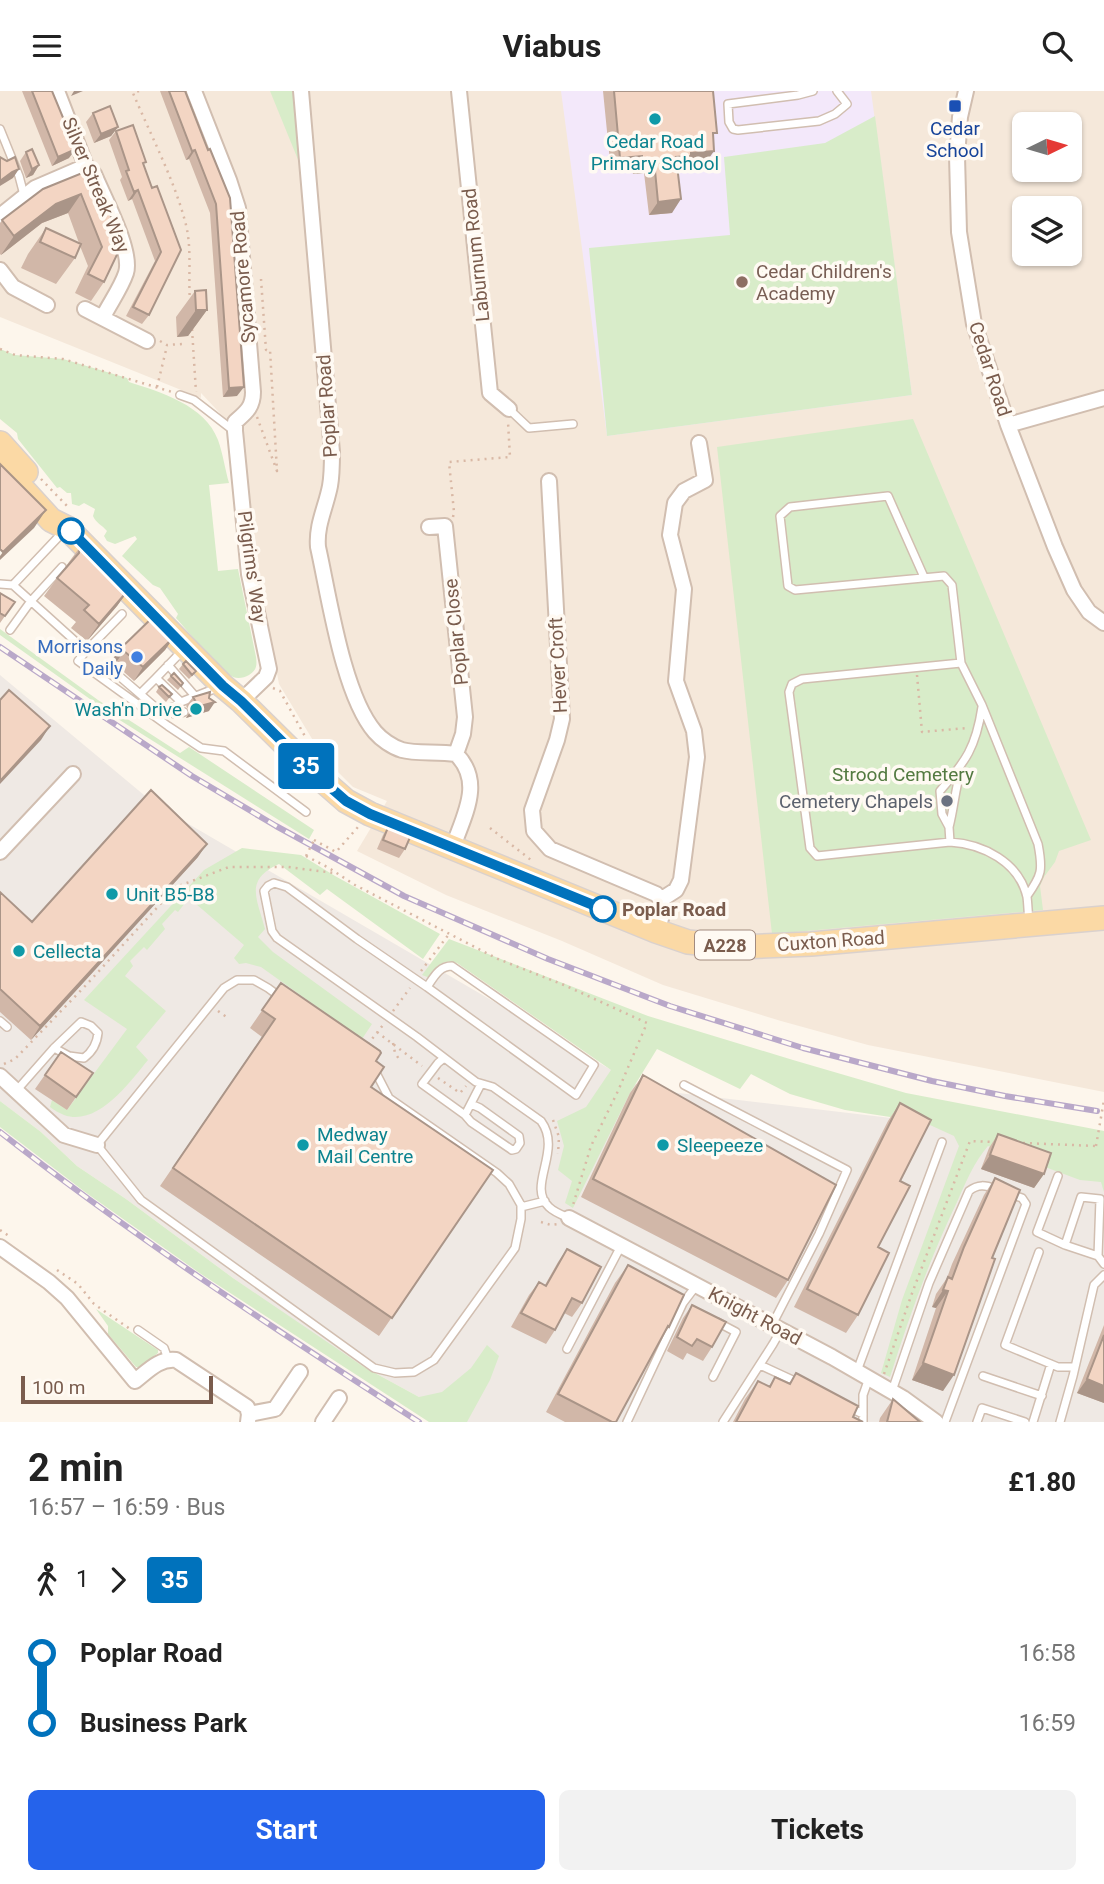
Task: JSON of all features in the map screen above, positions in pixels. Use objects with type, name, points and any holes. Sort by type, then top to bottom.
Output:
[{"type":"main road","name":"Cuxton Road","points":[[0,443],[60,513],[71,521],[107,566],[185,648],[216,692],[241,701],[314,773],[346,801],[370,814],[656,931],[688,941],[740,947],[811,944],[1104,918]]},
{"type":"main road","name":"Cuxton Road","points":[[0,464],[51,520],[71,521]]},
{"type":"street","name":"Silver Streak Way","points":[[57,91],[86,166],[94,174],[128,259],[126,273],[103,317]]},
{"type":"street","name":"Sycamore Road","points":[[194,91],[238,208],[253,397],[248,411],[235,427]]},
{"type":"street","name":"Poplar Road","points":[[301,91],[332,452],[330,489],[323,505],[317,535],[339,644],[358,702],[376,733],[401,750],[456,754]]},
{"type":"street","name":"Laburnum Road","points":[[459,91],[490,393],[509,409]]},
{"type":"street","name":"Cedar Road","points":[[966,91],[960,117],[957,156],[959,232],[974,324],[1008,425],[1055,547],[1074,590],[1089,612],[1104,623]]},
{"type":"street","points":[[0,216],[35,188],[86,166]]},
{"type":"street","points":[[0,270],[13,287],[47,305]]},
{"type":"street","points":[[85,309],[147,341]]},
{"type":"street","points":[[1008,425],[1104,398]]},
{"type":"street","name":"Pilgrims' Way","points":[[235,427],[249,574],[269,666],[266,677],[241,701]]},
{"type":"street","points":[[656,931],[663,913],[662,899],[676,890],[681,880],[696,771],[695,736],[676,681],[684,589],[670,535],[675,503],[684,491],[705,480],[698,443]]},
{"type":"street","name":"Hever Croft","points":[[549,481],[562,719],[531,810],[534,831],[550,849],[656,894],[662,899]]},
{"type":"street","points":[[429,527],[445,526]]},
{"type":"street","name":"Poplar Close","points":[[445,526],[465,717],[456,754]]},
{"type":"street","points":[[453,847],[471,797],[466,769],[456,754]]},
{"type":"street","points":[[0,852],[73,774]]},
{"type":"street","points":[[0,1076],[64,1135],[97,1145]]},
{"type":"street","name":"Knight Road","points":[[569,1218],[863,1374],[894,1397],[936,1422]]},
{"type":"street","points":[[0,1247],[73,1304],[135,1381],[160,1362],[168,1359],[180,1362],[243,1404],[248,1409],[248,1418],[275,1409],[300,1372]]},
{"type":"street","points":[[323,1422],[339,1398]]},
{"type":"lane","points":[[813,91],[728,104],[729,122],[733,129],[738,131],[827,118],[847,103],[837,91]]},
{"type":"lane","points":[[0,129],[24,195]]},
{"type":"lane","points":[[180,395],[197,402],[235,427]]},
{"type":"lane","points":[[509,409],[529,428],[573,424]]},
{"type":"lane","points":[[924,577],[888,496],[790,507],[780,516],[788,586],[795,590],[944,576],[952,585],[961,663],[982,705],[1038,844],[1041,863],[1039,879],[1027,896]]},
{"type":"lane","points":[[13,585],[71,521]]},
{"type":"lane","points":[[10,630],[31,601],[62,568]]},
{"type":"lane","points":[[0,584],[13,585],[86,651]]},
{"type":"lane","points":[[122,614],[78,661],[201,748],[224,751],[306,812]]},
{"type":"lane","points":[[140,694],[185,648]]},
{"type":"lane","points":[[961,663],[802,679],[792,684],[789,692],[810,848],[817,856],[950,842],[986,850],[1004,862],[1018,878],[1027,896],[1030,924]]},
{"type":"lane","points":[[168,665],[195,697]]},
{"type":"lane","points":[[111,669],[162,713],[184,712]]},
{"type":"lane","points":[[156,678],[181,702]]},
{"type":"lane","points":[[165,711],[181,702],[216,692]]},
{"type":"lane","points":[[950,842],[949,827],[956,786],[962,766],[973,746],[982,705]]},
{"type":"lane","points":[[949,827],[942,814],[940,791],[962,766]]},
{"type":"lane","points":[[427,987],[445,966],[452,966],[594,1065],[576,1095],[288,887],[276,883],[266,888],[264,897],[272,931],[276,937],[481,1084],[493,1087],[538,1119],[546,1129],[549,1145],[541,1184],[545,1201],[550,1208],[569,1218]]},
{"type":"lane","points":[[237,980],[254,981],[268,988],[359,1055],[372,1065],[389,1098],[497,1173],[517,1195],[521,1207],[515,1248],[434,1360],[414,1372],[395,1373],[374,1368],[141,1200],[97,1145],[224,988],[237,980]]},
{"type":"lane","points":[[16,1091],[54,1048],[81,1022],[99,1033],[94,1047],[84,1058],[69,1056],[54,1048]]},
{"type":"lane","points":[[444,1058],[422,1084],[471,1122],[512,1150],[516,1149],[521,1140],[519,1136],[471,1104]]},
{"type":"lane","points":[[465,1115],[481,1084]]},
{"type":"lane","points":[[684,1085],[847,1170],[760,1365],[723,1422]]},
{"type":"lane","points":[[863,1418],[863,1374],[942,1142]]},
{"type":"lane","points":[[1058,1176],[1037,1232],[1097,1257],[1104,1264]]},
{"type":"lane","points":[[894,1397],[929,1283],[968,1191],[976,1186],[987,1186],[1022,1198],[1026,1204],[945,1422]]},
{"type":"lane","points":[[1065,1245],[1080,1197],[1100,1199],[1097,1257]]},
{"type":"lane","points":[[521,1207],[545,1201]]},
{"type":"lane","points":[[567,1349],[621,1245]]},
{"type":"lane","points":[[1039,1252],[1005,1345],[1058,1367],[1075,1367]]},
{"type":"lane","points":[[1060,1422],[1094,1285],[1104,1275]]},
{"type":"lane","points":[[627,1422],[683,1303],[696,1285]]},
{"type":"lane","points":[[683,1303],[693,1308]]},
{"type":"lane","points":[[713,1377],[736,1332],[715,1320]]},
{"type":"lane","points":[[138,1330],[163,1347],[168,1359]]},
{"type":"lane","points":[[1033,1422],[1051,1364]]},
{"type":"lane","points":[[760,1365],[806,1387]]},
{"type":"lane","points":[[982,1375],[1042,1396]]},
{"type":"lane","points":[[840,1403],[863,1418]]},
{"type":"lane","points":[[977,1422],[982,1408],[1025,1422]]},
{"type":"path","points":[[139,91],[133,93],[186,224],[190,313]]},
{"type":"path","points":[[254,412],[277,471],[270,350],[266,350],[261,279]]},
{"type":"path","points":[[191,325],[197,402]]},
{"type":"path","points":[[157,387],[167,345],[182,344]]},
{"type":"path","points":[[0,349],[15,355],[63,359],[180,395]]},
{"type":"path","points":[[445,526],[451,522],[454,512],[449,463],[510,457],[507,415],[509,409]]},
{"type":"path","points":[[39,476],[71,521]]},
{"type":"path","points":[[916,669],[922,732],[979,727]]},
{"type":"path","points":[[280,691],[307,740],[294,753]]},
{"type":"path","points":[[370,814],[336,852],[314,840],[306,856],[498,959],[564,985],[647,1023],[591,1146],[569,1218]]},
{"type":"path","points":[[490,828],[531,860],[531,866]]},
{"type":"path","points":[[0,1065],[15,1059],[176,887],[229,867],[288,867],[337,874]]},
{"type":"path","points":[[359,1055],[449,934]]},
{"type":"path","points":[[393,1043],[399,1059]]},
{"type":"path","points":[[1096,1146],[1104,1100]]},
{"type":"path","points":[[548,1114],[559,1137],[557,1161]]},
{"type":"shaded area","points":[[0,91],[1104,91],[1104,1092],[868,1045],[663,985],[446,895],[357,851],[387,801],[353,787],[323,757],[279,684],[230,424],[201,393],[201,398],[0,317]]},
{"type":"shaded area","name":"Cedar Children's Academy","points":[[561,91],[871,91],[912,395],[607,436]]},
{"type":"shaded area","points":[[0,675],[156,805],[644,1089],[1104,1143],[1104,1422],[450,1422],[419,1397],[364,1367],[309,1332],[77,1166],[41,1132],[0,1101]]},
{"type":"green space","points":[[270,91],[295,91],[301,167]]},
{"type":"green space","name":"Cedar Children's Academy","points":[[875,116],[912,395],[607,436],[589,248],[730,235],[724,157],[825,143]]},
{"type":"green space","points":[[0,349],[15,355],[63,359],[127,378],[129,382],[154,390],[192,409],[212,428],[220,445],[229,483],[209,485],[218,571],[238,569],[256,657],[256,667],[252,673],[233,677],[212,659],[176,618],[178,614],[160,588],[153,585],[122,556],[137,539],[135,536],[115,544],[107,541],[104,536],[107,531],[93,516],[95,509],[84,503],[79,506],[72,504],[71,493],[57,488],[18,439],[17,433],[0,419]]},
{"type":"green space","name":"Strood Cemetery","points":[[913,419],[1091,840],[1059,851],[1040,886],[1043,910],[772,934],[717,447]]},
{"type":"green space","points":[[0,629],[98,700],[180,753],[189,747],[314,830],[309,839],[118,719],[0,635]]},
{"type":"green space","points":[[242,848],[301,855],[440,934],[423,959],[327,889],[320,895],[279,864],[261,877],[256,891],[265,929],[258,937],[273,952],[372,1024],[362,1039],[261,967],[239,964],[234,958],[244,945],[189,898],[178,912],[175,910],[162,924],[165,929],[147,950],[144,947],[130,961],[133,966],[125,976],[166,1011],[136,1047],[148,1060],[112,1100],[89,1115],[64,1115],[50,1107],[52,1100],[67,1110],[127,1029],[84,1000],[204,870]]},
{"type":"green space","points":[[449,939],[648,1016],[793,1060],[906,1093],[1104,1131],[1104,1192],[1101,1182],[1080,1180],[988,1146],[971,1173],[938,1245],[912,1310],[890,1377],[881,1373],[902,1300],[959,1146],[954,1136],[930,1125],[920,1132],[890,1117],[845,1110],[790,1094],[751,1074],[740,1089],[657,1049],[630,1093],[573,1208],[565,1203],[572,1181],[558,1170],[564,1146],[557,1121],[586,1107],[611,1070],[457,963],[441,964],[430,978],[422,975]]},
{"type":"green space","points":[[0,1101],[41,1132],[77,1166],[233,1278],[364,1367],[419,1397],[442,1392],[471,1368],[487,1345],[499,1356],[490,1380],[467,1422],[429,1422],[201,1274],[85,1192],[0,1127]]},
{"type":"green space","points":[[96,1309],[158,1350],[158,1353],[140,1367],[136,1367],[108,1334],[108,1326]]},
{"type":"building","points":[[32,91],[52,91],[76,149],[58,157]]},
{"type":"building","points":[[169,91],[185,91],[230,198],[244,387],[229,388],[216,204]]},
{"type":"building","name":"Cedar Road Primary School","points":[[614,91],[713,91],[717,133],[713,133],[714,151],[676,157],[681,199],[658,202],[654,160],[642,161],[642,156],[620,158]]},
{"type":"building","points":[[110,106],[118,127],[101,134],[93,113]]},
{"type":"building","points":[[133,125],[152,188],[157,186],[181,250],[149,315],[133,307],[161,252],[138,190],[134,192],[126,171],[129,170],[116,131]]},
{"type":"building","points":[[32,149],[39,165],[32,169],[26,152]]},
{"type":"building","points":[[0,157],[7,161],[15,157],[19,169],[0,181]]},
{"type":"building","points":[[92,169],[122,244],[104,282],[88,274],[102,247],[81,194],[56,204],[14,236],[2,220],[43,189]]},
{"type":"building","points":[[46,228],[81,244],[75,258],[40,242]]},
{"type":"building","points":[[206,290],[207,310],[196,310],[195,291]]},
{"type":"building","points":[[0,464],[46,510],[3,552],[0,549]]},
{"type":"building","points":[[80,547],[130,588],[99,624],[84,610],[89,605],[57,578],[79,553]]},
{"type":"building","points":[[0,593],[15,602],[5,616],[0,613]]},
{"type":"building","points":[[153,617],[174,637],[143,667],[120,649]]},
{"type":"building","points":[[186,661],[196,671],[192,675],[183,664]]},
{"type":"building","points":[[174,673],[183,683],[181,686],[171,676]]},
{"type":"building","points":[[162,685],[172,694],[169,697],[159,687]]},
{"type":"building","points":[[9,690],[50,726],[0,781],[0,700]]},
{"type":"building","points":[[210,692],[209,698],[215,702],[193,708],[196,702],[193,697]]},
{"type":"building","name":"Unit B5-B8","points":[[151,790],[207,844],[40,1026],[0,989],[0,892],[32,922]]},
{"type":"building","points":[[389,825],[411,835],[405,849],[383,840]]},
{"type":"building","name":"Medway Mail Centre","points":[[281,983],[380,1051],[376,1061],[384,1067],[371,1087],[493,1170],[392,1318],[173,1168],[275,1019],[262,1010]]},
{"type":"building","points":[[61,1052],[93,1073],[76,1097],[45,1075]]},
{"type":"building","name":"Sleepeeze","points":[[643,1075],[836,1185],[788,1280],[593,1179]]},
{"type":"building","points":[[900,1103],[931,1120],[900,1181],[910,1186],[878,1247],[889,1253],[858,1315],[807,1289]]},
{"type":"building","points":[[998,1134],[1051,1153],[1044,1174],[990,1155]]},
{"type":"building","points":[[995,1178],[1020,1190],[992,1258],[995,1259],[954,1375],[923,1363],[948,1291],[943,1290],[948,1277],[952,1279]]},
{"type":"building","points":[[567,1249],[601,1267],[582,1303],[572,1298],[555,1330],[521,1313],[539,1282],[546,1286]]},
{"type":"building","points":[[628,1265],[684,1295],[616,1422],[612,1422],[558,1394]]},
{"type":"building","points":[[692,1305],[726,1322],[712,1347],[697,1339],[692,1346],[677,1337]]},
{"type":"building","points":[[1104,1335],[1104,1386],[1087,1379]]},
{"type":"building","points":[[796,1373],[858,1406],[853,1417],[863,1422],[736,1422],[758,1381],[770,1387],[775,1377],[790,1384]]},
{"type":"building","points":[[893,1399],[920,1422],[887,1422]]},
{"type":"railway","points":[[0,647],[192,776],[276,826],[404,896],[548,959],[670,1006],[803,1048],[932,1081],[1097,1111]]},
{"type":"railway","points":[[0,1132],[154,1246],[419,1422]]},
{"type":"bus line","name":"35","points":[[71,531],[223,686],[346,801],[370,814],[603,909]]},
{"type":"place","name":"Cedar School","points":[[955,106]]},
{"type":"place","name":"Cedar Road Primary School","points":[[655,119]]},
{"type":"place","name":"Cedar Children's Academy","points":[[742,282]]},
{"type":"place","name":"Morrisons Daily","points":[[137,657]]},
{"type":"place","name":"Wash'n Drive","points":[[196,709]]},
{"type":"place","name":"Cemetery Chapels","points":[[947,801]]},
{"type":"place","name":"Unit B5-B8","points":[[112,894]]},
{"type":"place","name":"Poplar Road","points":[[603,909]]},
{"type":"place","name":"Cellecta","points":[[19,951]]},
{"type":"place","name":"Medway Mail Centre","points":[[303,1145]]},
{"type":"place","name":"Sleepeeze","points":[[663,1145]]}]
